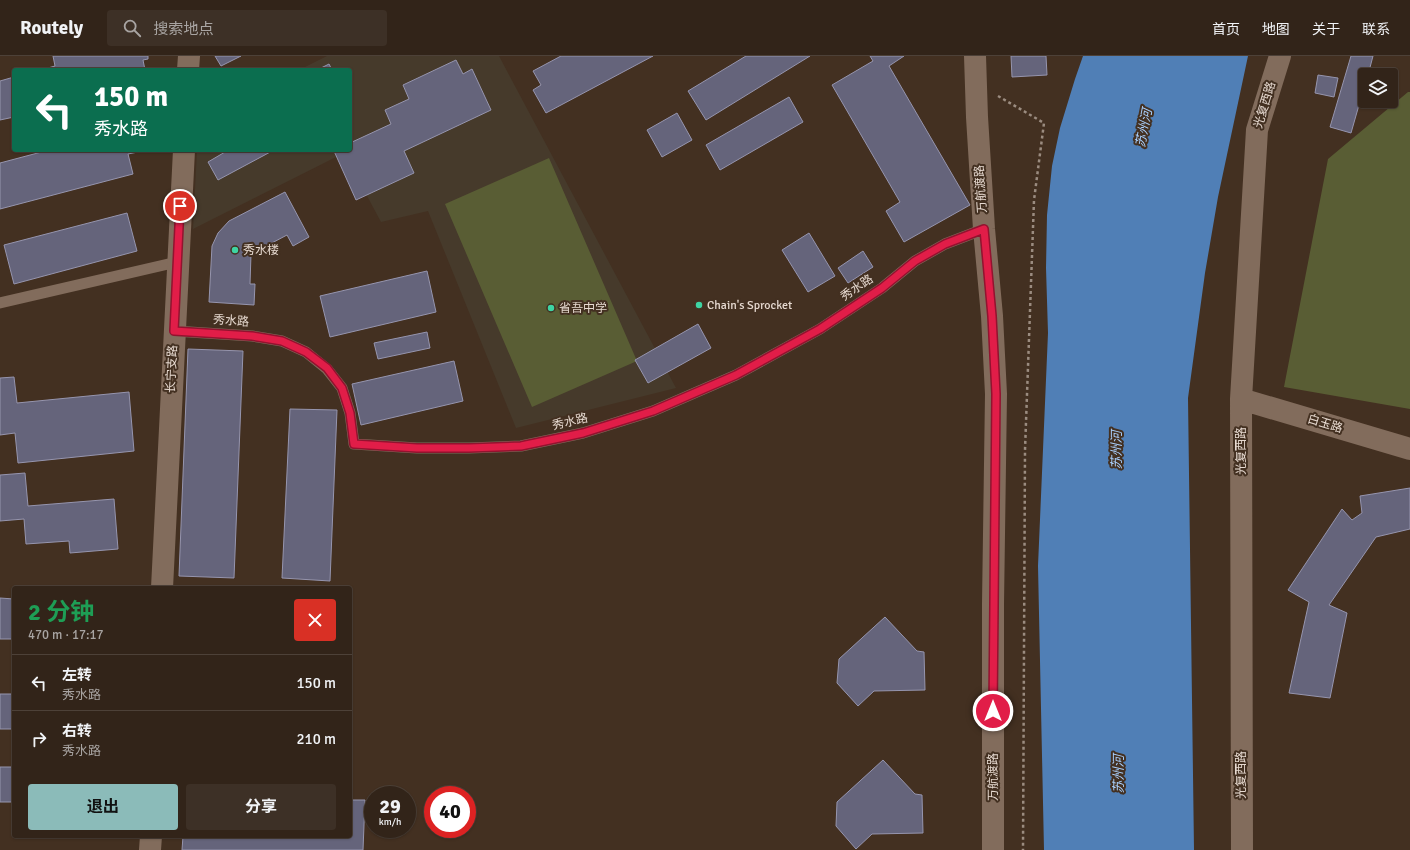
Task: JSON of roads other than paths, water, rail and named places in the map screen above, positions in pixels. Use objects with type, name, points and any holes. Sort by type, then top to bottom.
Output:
[{"type":"street","points":[[188,68],[189,56]]},
{"type":"street","name":"万航渡路","points":[[975,56],[977,117],[984,229],[992,316],[996,394],[992,850]]},
{"type":"street","name":"光复西路","points":[[1242,850],[1240,399],[1257,130],[1280,56]]},
{"type":"street","name":"长宁支路","points":[[162,586],[177,262],[184,152]]},
{"type":"street","name":"白玉路","points":[[1240,399],[1410,449]]},
{"type":"street","points":[[150,850],[151,838]]},
{"type":"lane","name":"秀水路","points":[[174,331],[252,336],[282,341],[306,352],[327,368],[342,388],[350,413],[354,444],[425,448],[521,446],[583,433],[653,411],[736,375],[820,329],[882,288],[915,261],[945,244],[984,229]]},
{"type":"lane","points":[[0,303],[177,262]]},
{"type":"water","name":"苏州河","points":[[1083,56],[1248,56],[1218,197],[1205,273],[1188,398],[1194,850],[1044,850],[1038,566],[1048,333],[1046,268],[1047,215],[1052,166],[1060,128]]},
{"type":"place","name":"秀水楼","points":[[235,250]]},
{"type":"place","name":"Chain's Sprocket","points":[[699,305]]},
{"type":"place","name":"省吾中学","points":[[551,308]]}]
